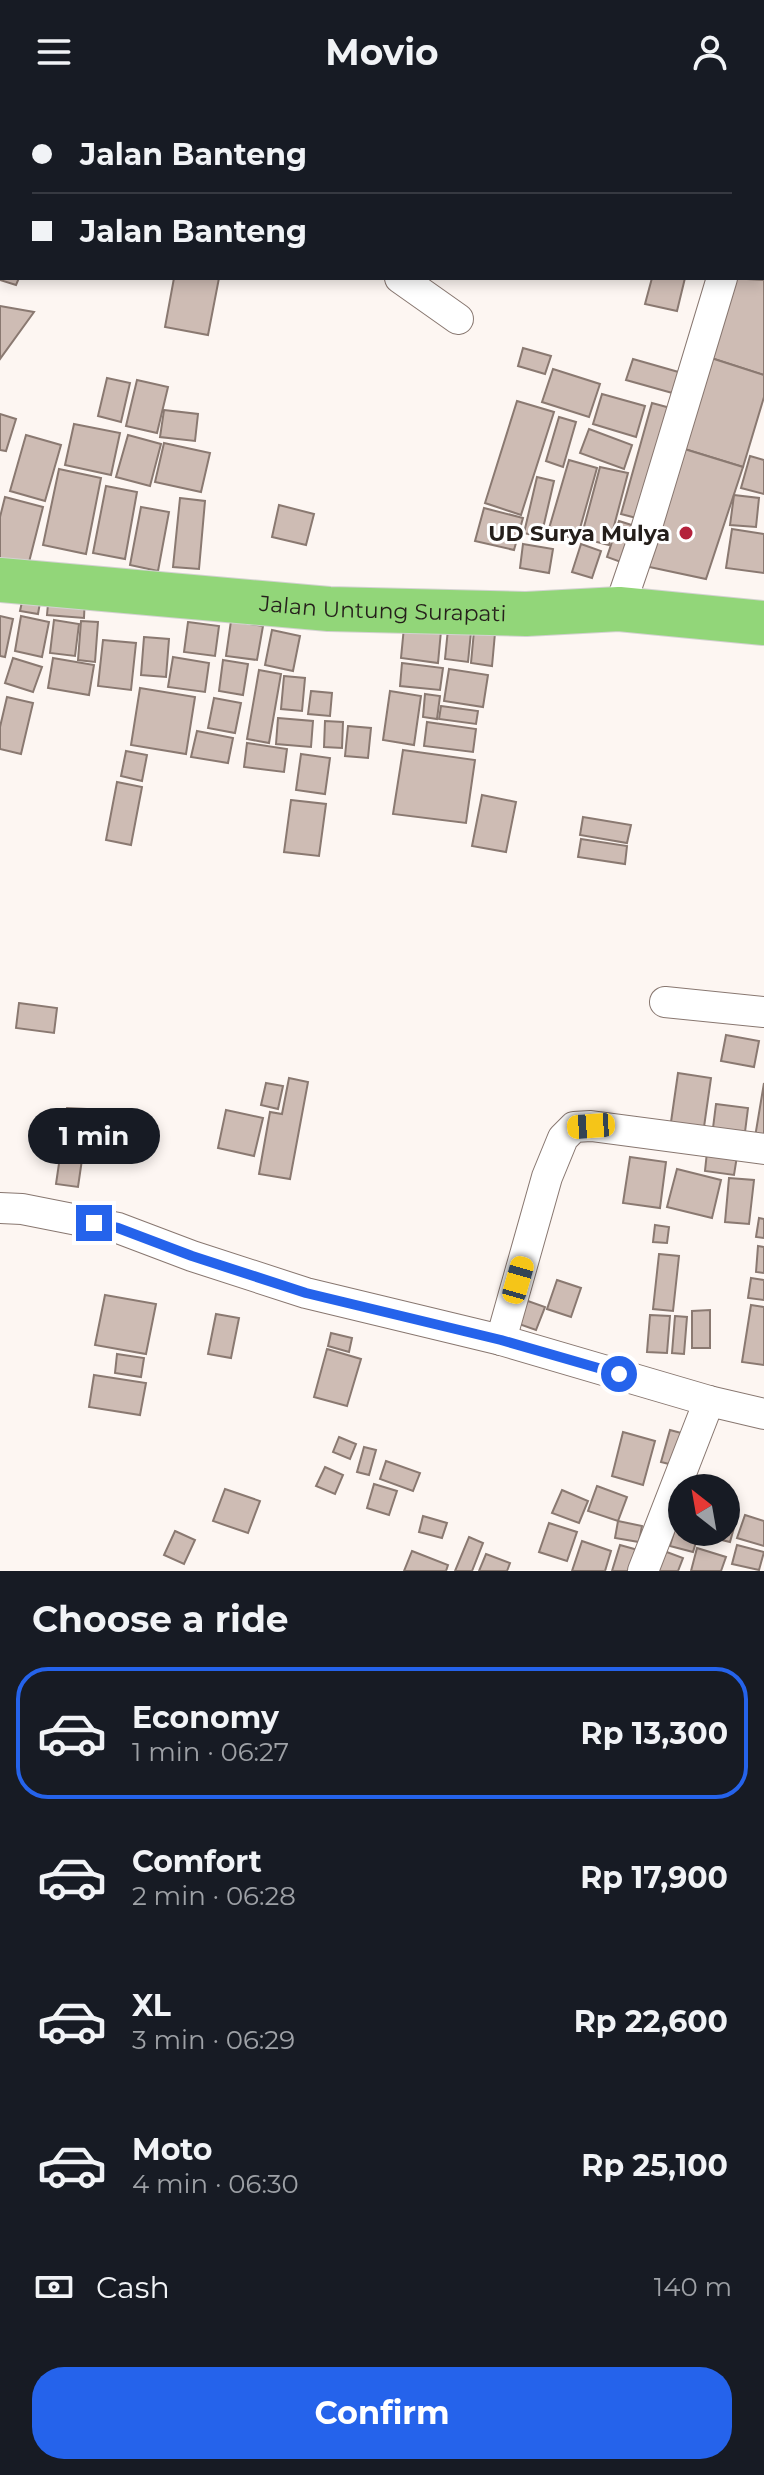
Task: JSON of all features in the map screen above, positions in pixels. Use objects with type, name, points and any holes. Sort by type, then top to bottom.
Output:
[{"type":"highway","name":"Jalan Untung Surapati","points":[[0,580],[329,609],[526,614],[619,609],[764,623]]},
{"type":"street","points":[[403,280],[458,319]]},
{"type":"street","points":[[619,609],[721,280]]},
{"type":"street","points":[[665,1002],[764,1012]]},
{"type":"street","points":[[501,1340],[547,1177],[563,1138],[574,1127],[591,1126],[764,1149]]},
{"type":"street","points":[[0,1208],[22,1209],[118,1228],[306,1293],[501,1340],[764,1414]]},
{"type":"street","points":[[643,1571],[709,1401]]},
{"type":"building","points":[[0,280],[18,280],[16,285]]},
{"type":"building","points":[[174,280],[219,280],[208,335],[165,327]]},
{"type":"building","points":[[651,280],[685,280],[677,311],[645,304]]},
{"type":"building","points":[[728,280],[764,280],[764,375],[708,357]]},
{"type":"building","points":[[0,306],[34,312],[0,359]]},
{"type":"building","points":[[523,348],[551,356],[545,374],[518,366]]},
{"type":"building","points":[[708,357],[764,375],[764,397],[743,467],[678,447]]},
{"type":"building","points":[[633,359],[689,375],[683,396],[626,380]]},
{"type":"building","points":[[553,369],[600,384],[589,417],[542,402]]},
{"type":"building","points":[[107,378],[130,383],[121,422],[98,416]]},
{"type":"building","points":[[137,380],[168,387],[157,433],[126,426]]},
{"type":"building","points":[[602,394],[645,406],[636,437],[593,424]]},
{"type":"building","points":[[517,401],[554,412],[521,515],[485,503]]},
{"type":"building","points":[[652,403],[674,409],[644,520],[621,514]]},
{"type":"building","points":[[164,410],[198,414],[195,441],[160,437]]},
{"type":"building","points":[[0,414],[16,419],[6,451],[0,450]]},
{"type":"building","points":[[559,417],[576,422],[563,467],[546,461]]},
{"type":"building","points":[[74,424],[120,433],[111,475],[65,465]]},
{"type":"building","points":[[589,429],[632,445],[624,469],[580,453]]},
{"type":"building","points":[[26,435],[61,445],[45,501],[10,491]]},
{"type":"building","points":[[128,435],[161,444],[150,486],[116,477]]},
{"type":"building","points":[[164,443],[210,453],[201,492],[155,482]]},
{"type":"building","name":"UD Surya Mulya","points":[[678,447],[743,467],[706,579],[640,565]]},
{"type":"building","points":[[750,456],[764,460],[764,494],[741,488]]},
{"type":"building","points":[[569,460],[597,468],[577,539],[548,532]]},
{"type":"building","points":[[600,467],[628,473],[609,545],[581,538]]},
{"type":"building","points":[[59,469],[101,478],[86,554],[43,545]]},
{"type":"building","points":[[537,477],[554,481],[541,537],[524,533]]},
{"type":"building","points":[[106,486],[137,492],[125,559],[93,553]]},
{"type":"building","points":[[734,495],[759,498],[756,527],[730,525]]},
{"type":"building","points":[[5,497],[43,507],[28,566],[0,559],[0,517]]},
{"type":"building","points":[[180,498],[205,501],[199,569],[173,567]]},
{"type":"building","points":[[279,505],[314,514],[306,545],[272,537]]},
{"type":"building","points":[[141,507],[169,512],[158,571],[130,565]]},
{"type":"building","points":[[484,508],[523,518],[514,550],[475,541]]},
{"type":"building","points":[[619,521],[641,528],[629,565],[607,557]]},
{"type":"building","points":[[732,529],[764,534],[764,573],[726,568]]},
{"type":"building","points":[[523,544],[553,549],[549,573],[520,568]]},
{"type":"building","points":[[581,544],[601,551],[592,578],[572,572]]},
{"type":"building","points":[[25,588],[42,591],[38,614],[20,611]]},
{"type":"building","points":[[49,593],[85,595],[84,618],[47,615]]},
{"type":"building","points":[[0,616],[13,619],[5,657],[0,656]]},
{"type":"building","points":[[21,616],[49,622],[42,657],[15,651]]},
{"type":"building","points":[[54,620],[79,624],[75,656],[50,653]]},
{"type":"building","points":[[81,621],[98,622],[95,662],[78,660]]},
{"type":"building","points":[[231,621],[263,626],[257,660],[226,656]]},
{"type":"building","points":[[188,622],[219,626],[215,656],[184,652]]},
{"type":"building","points":[[404,627],[441,631],[438,663],[401,658]]},
{"type":"building","points":[[448,629],[471,632],[468,662],[445,659]]},
{"type":"building","points":[[272,630],[300,636],[293,671],[265,665]]},
{"type":"building","points":[[474,631],[495,633],[492,666],[471,663]]},
{"type":"building","points":[[144,637],[169,639],[166,677],[141,675]]},
{"type":"building","points":[[103,640],[136,643],[131,690],[98,686]]},
{"type":"building","points":[[173,657],[209,663],[205,692],[168,687]]},
{"type":"building","points":[[13,658],[42,667],[33,692],[5,683]]},
{"type":"building","points":[[53,658],[94,665],[89,695],[48,688]]},
{"type":"building","points":[[223,660],[248,664],[243,695],[219,691]]},
{"type":"building","points":[[402,663],[443,668],[440,690],[400,686]]},
{"type":"building","points":[[449,669],[488,675],[483,707],[444,701]]},
{"type":"building","points":[[259,670],[281,674],[269,743],[247,739]]},
{"type":"building","points":[[284,676],[305,678],[302,711],[281,709]]},
{"type":"building","points":[[140,688],[195,697],[186,754],[131,745]]},
{"type":"building","points":[[311,691],[332,693],[330,716],[308,714]]},
{"type":"building","points":[[390,691],[421,696],[414,745],[383,740]]},
{"type":"building","points":[[425,694],[440,696],[437,719],[423,717]]},
{"type":"building","points":[[7,697],[33,703],[21,754],[0,749],[0,727]]},
{"type":"building","points":[[214,698],[241,703],[235,733],[208,728]]},
{"type":"building","points":[[441,706],[478,711],[476,724],[439,719]]},
{"type":"building","points":[[278,718],[313,721],[311,747],[276,744]]},
{"type":"building","points":[[325,721],[343,722],[342,748],[324,747]]},
{"type":"building","points":[[427,722],[476,729],[473,752],[424,746]]},
{"type":"building","points":[[348,726],[371,728],[368,758],[345,756]]},
{"type":"building","points":[[197,731],[233,738],[228,763],[191,757]]},
{"type":"building","points":[[247,743],[287,749],[284,772],[244,767]]},
{"type":"building","points":[[403,750],[475,760],[466,823],[393,814]]},
{"type":"building","points":[[126,751],[147,755],[142,781],[121,776]]},
{"type":"building","points":[[301,754],[330,758],[325,794],[296,790]]},
{"type":"building","points":[[117,782],[142,787],[131,845],[106,840]]},
{"type":"building","points":[[482,795],[516,802],[506,852],[472,846]]},
{"type":"building","points":[[291,800],[326,804],[319,856],[284,852]]},
{"type":"building","points":[[583,817],[631,825],[627,843],[580,835]]},
{"type":"building","points":[[581,839],[627,846],[625,864],[578,857]]},
{"type":"building","points":[[19,1003],[57,1008],[54,1033],[16,1028]]},
{"type":"building","points":[[726,1035],[759,1041],[754,1067],[721,1061]]},
{"type":"building","points":[[678,1073],[711,1078],[703,1134],[670,1129]]},
{"type":"building","points":[[289,1078],[308,1082],[290,1179],[259,1174],[270,1112],[282,1114]]},
{"type":"building","points":[[266,1083],[283,1086],[278,1109],[261,1105]]},
{"type":"building","points":[[764,1083],[764,1138],[755,1137]]},
{"type":"building","points":[[716,1104],[748,1108],[744,1140],[712,1136]]},
{"type":"building","points":[[67,1108],[86,1109],[85,1124],[65,1123]]},
{"type":"building","points":[[226,1110],[263,1118],[254,1156],[218,1148]]},
{"type":"building","points":[[63,1136],[85,1139],[78,1187],[56,1184]]},
{"type":"building","points":[[707,1152],[737,1156],[734,1175],[705,1171]]},
{"type":"building","points":[[630,1157],[666,1162],[660,1208],[623,1203]]},
{"type":"building","points":[[677,1169],[721,1180],[712,1218],[667,1207]]},
{"type":"building","points":[[729,1178],[754,1180],[749,1224],[725,1222]]},
{"type":"building","points":[[759,1218],[764,1219],[764,1238],[756,1237]]},
{"type":"building","points":[[655,1225],[669,1227],[667,1243],[653,1242]]},
{"type":"building","points":[[758,1246],[764,1247],[764,1273],[756,1272]]},
{"type":"building","points":[[659,1254],[679,1256],[673,1311],[653,1309]]},
{"type":"building","points":[[751,1278],[764,1280],[764,1300],[748,1298]]},
{"type":"building","points":[[557,1280],[581,1288],[571,1317],[547,1309]]},
{"type":"building","points":[[105,1295],[156,1304],[146,1354],[95,1345]]},
{"type":"building","points":[[525,1300],[545,1307],[536,1330],[516,1323]]},
{"type":"building","points":[[751,1305],[764,1307],[764,1365],[742,1362]]},
{"type":"building","points":[[710,1310],[710,1348],[692,1348],[692,1311]]},
{"type":"building","points":[[216,1314],[239,1318],[231,1358],[208,1354]]},
{"type":"building","points":[[650,1315],[670,1316],[667,1353],[647,1352]]},
{"type":"building","points":[[675,1316],[687,1317],[684,1354],[672,1353]]},
{"type":"building","points":[[331,1333],[352,1338],[349,1352],[328,1346]]},
{"type":"building","points":[[327,1349],[361,1359],[347,1406],[314,1397]]},
{"type":"building","points":[[117,1354],[144,1358],[141,1377],[115,1373]]},
{"type":"building","points":[[94,1375],[146,1383],[140,1415],[89,1407]]},
{"type":"building","points":[[670,1430],[685,1434],[677,1466],[661,1462]]},
{"type":"building","points":[[623,1432],[655,1441],[643,1485],[612,1476]]},
{"type":"building","points":[[339,1437],[356,1444],[350,1459],[333,1452]]},
{"type":"building","points":[[364,1447],[376,1450],[369,1475],[357,1472]]},
{"type":"building","points":[[386,1461],[420,1473],[413,1491],[380,1479]]},
{"type":"building","points":[[325,1467],[343,1475],[335,1494],[316,1486]]},
{"type":"building","points":[[374,1484],[397,1491],[389,1515],[367,1508]]},
{"type":"building","points":[[597,1486],[627,1497],[618,1521],[588,1511]]},
{"type":"building","points":[[225,1489],[260,1501],[248,1533],[213,1521]]},
{"type":"building","points":[[562,1490],[588,1501],[579,1523],[552,1513]]},
{"type":"building","points":[[745,1515],[764,1521],[764,1546],[740,1539]]},
{"type":"building","points":[[423,1516],[447,1523],[442,1538],[419,1532]]},
{"type":"building","points":[[618,1521],[642,1526],[639,1542],[615,1538]]},
{"type":"building","points":[[549,1523],[577,1532],[567,1561],[539,1552]]},
{"type":"building","points":[[175,1531],[195,1540],[184,1564],[164,1555]]},
{"type":"building","points":[[469,1537],[483,1543],[472,1571],[455,1571]]},
{"type":"building","points":[[582,1541],[611,1551],[605,1571],[572,1571]]},
{"type":"building","points":[[620,1545],[645,1552],[639,1571],[612,1571]]},
{"type":"building","points":[[670,1546],[695,1546],[693,1552]]},
{"type":"building","points":[[737,1546],[764,1552],[759,1570],[732,1564]]},
{"type":"building","points":[[697,1548],[726,1557],[721,1571],[691,1571]]},
{"type":"building","points":[[412,1551],[448,1565],[446,1571],[404,1571]]},
{"type":"building","points":[[664,1551],[683,1558],[678,1571],[656,1571]]},
{"type":"building","points":[[486,1554],[510,1563],[507,1571],[479,1571]]},
{"type":"place","name":"UD Surya Mulya","points":[[686,533]]},
{"type":"route","points":[[94,1223],[118,1228],[306,1293],[501,1340],[619,1374]]}]
